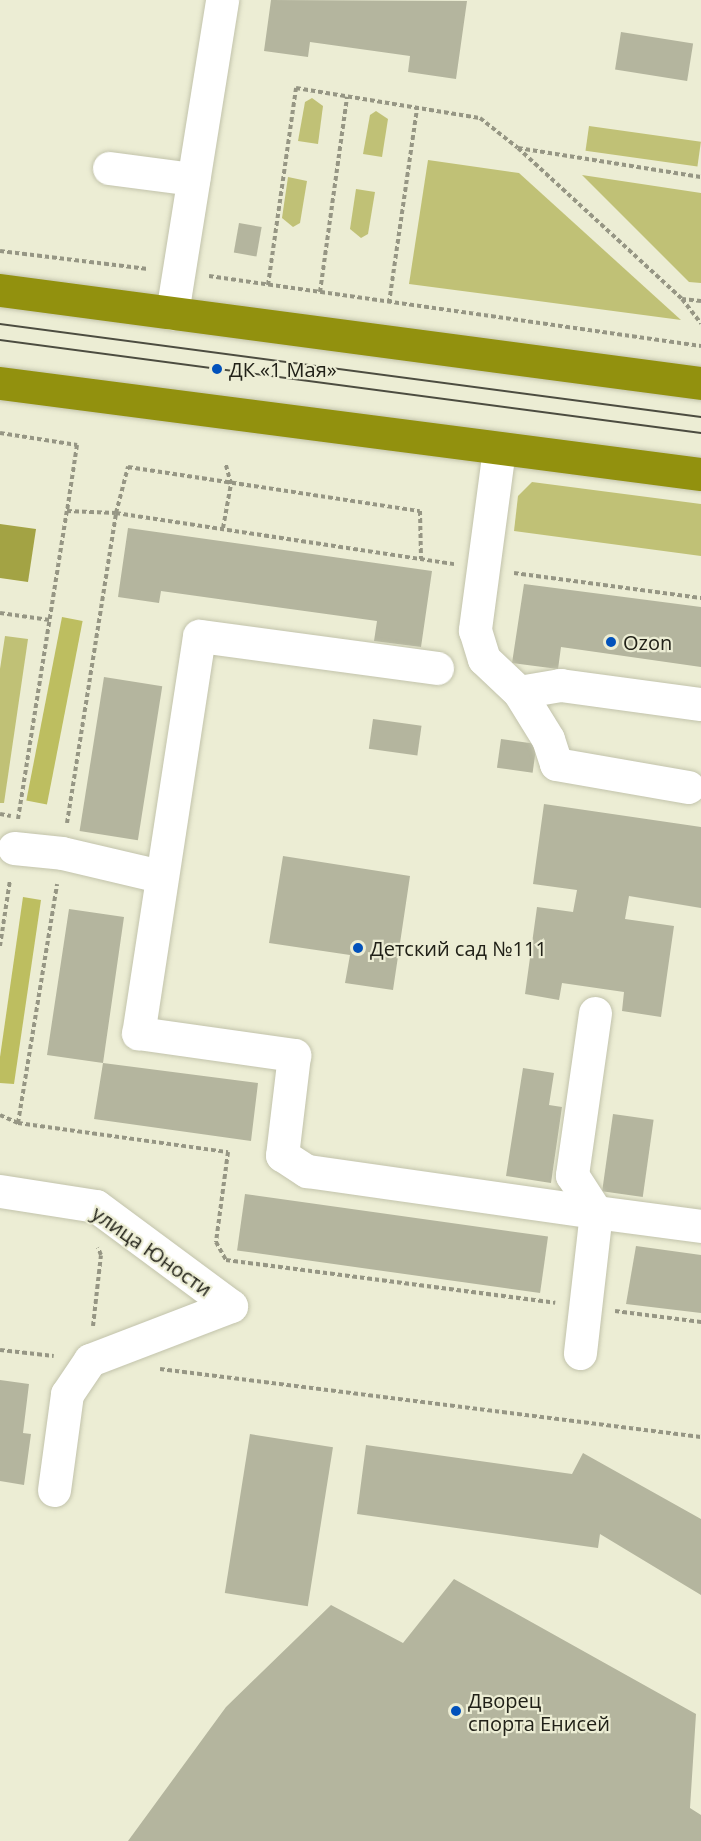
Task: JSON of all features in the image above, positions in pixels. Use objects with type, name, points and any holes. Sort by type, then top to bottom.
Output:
[{"type":"highway","points":[[0,290],[701,383]]},
{"type":"highway","points":[[0,383],[701,474]]},
{"type":"street","points":[[172,313],[222,0]]},
{"type":"street","points":[[109,168],[193,179]]},
{"type":"street","points":[[498,449],[475,630],[484,659],[519,692],[548,739],[556,764],[688,787]]},
{"type":"street","points":[[437,668],[199,636],[160,876],[138,1033],[294,1055],[282,1155],[307,1171],[701,1226]]},
{"type":"street","points":[[519,692],[560,685],[701,704]]},
{"type":"street","points":[[14,848],[62,853],[160,876]]},
{"type":"street","points":[[580,1353],[596,1212],[572,1175],[595,1013]]},
{"type":"street","name":"улица Юности","points":[[0,1191],[96,1206],[231,1306],[90,1360]]},
{"type":"street","points":[[54,1490],[67,1394],[90,1360]]},
{"type":"path","points":[[268,285],[296,88],[480,118],[518,148],[681,299],[701,323]]},
{"type":"path","points":[[320,292],[347,97]]},
{"type":"path","points":[[389,303],[417,108]]},
{"type":"path","points":[[518,148],[701,177]]},
{"type":"path","points":[[0,251],[320,292],[701,346]]},
{"type":"path","points":[[681,299],[701,301]]},
{"type":"path","points":[[0,433],[76,445],[0,946]]},
{"type":"path","points":[[223,528],[231,483],[226,465]]},
{"type":"path","points":[[18,1123],[116,513],[128,467],[420,511],[421,559]]},
{"type":"path","points":[[67,511],[116,513],[483,569],[701,598]]},
{"type":"path","points":[[0,613],[50,620]]},
{"type":"path","points":[[0,1115],[18,1123],[228,1152],[216,1242],[226,1260],[701,1322]]},
{"type":"path","points":[[0,1350],[90,1360],[101,1255],[94,1240]]},
{"type":"path","points":[[149,1367],[701,1437]]},
{"type":"green space","points":[[312,98],[323,106],[318,144],[298,141],[305,102]]},
{"type":"green space","points":[[376,111],[388,119],[382,157],[363,154],[370,115]]},
{"type":"green space","points":[[589,126],[701,142],[697,166],[586,151]]},
{"type":"green space","points":[[428,160],[519,173],[681,320],[409,284]]},
{"type":"green space","points":[[582,175],[701,193],[701,283],[689,282]]},
{"type":"green space","points":[[288,177],[307,181],[300,223],[293,227],[282,218]]},
{"type":"green space","points":[[356,189],[375,192],[368,234],[361,238],[350,229]]},
{"type":"green space","points":[[532,482],[701,504],[701,556],[514,531],[518,496]]},
{"type":"green space","points":[[5,636],[28,639],[4,803],[0,803],[0,669]]},
{"type":"shaded area","points":[[0,524],[36,529],[28,582],[0,578]]},
{"type":"shaded area","points":[[62,617],[83,621],[47,805],[26,801]]},
{"type":"shaded area","points":[[23,897],[41,900],[14,1084],[0,1083],[0,1057]]},
{"type":"building","points":[[271,0],[467,1],[456,79],[408,72],[410,56],[310,42],[308,57],[264,51]]},
{"type":"building","points":[[621,32],[693,43],[687,81],[615,70]]},
{"type":"building","points":[[239,223],[262,227],[256,257],[234,253]]},
{"type":"building","points":[[128,528],[432,571],[421,647],[374,641],[377,621],[161,591],[159,603],[118,597]]},
{"type":"building","points":[[524,584],[701,607],[701,667],[561,647],[558,669],[512,663]]},
{"type":"building","points":[[104,677],[162,686],[138,840],[80,831]]},
{"type":"building","points":[[373,719],[422,726],[417,756],[369,749]]},
{"type":"building","points":[[501,739],[537,744],[533,773],[497,768]]},
{"type":"building","points":[[544,804],[701,827],[701,908],[629,896],[625,919],[674,926],[661,1017],[622,1011],[624,992],[562,983],[559,1000],[525,994],[537,907],[573,912],[577,890],[533,884]]},
{"type":"building","points":[[283,856],[410,876],[393,990],[345,983],[350,955],[269,943]]},
{"type":"building","points":[[69,909],[124,917],[103,1063],[47,1055]]},
{"type":"building","points":[[103,1063],[258,1083],[251,1141],[94,1119]]},
{"type":"building","points":[[523,1068],[554,1073],[549,1105],[562,1107],[551,1183],[506,1176]]},
{"type":"building","points":[[613,1114],[654,1120],[643,1197],[602,1191]]},
{"type":"building","points":[[245,1194],[548,1237],[540,1293],[237,1250]]},
{"type":"building","points":[[636,1246],[701,1255],[701,1313],[626,1304]]},
{"type":"building","points":[[0,1380],[29,1384],[23,1433],[31,1434],[24,1485],[0,1481]]},
{"type":"building","points":[[250,1434],[333,1447],[308,1606],[225,1593]]},
{"type":"building","points":[[366,1445],[572,1474],[583,1453],[701,1519],[701,1595],[600,1534],[598,1548],[357,1514]]},
{"type":"building","name":"Дворец спорта Енисей","points":[[454,1579],[696,1714],[690,1808],[701,1815],[701,1841],[128,1841],[226,1707],[331,1605],[403,1643]]},
{"type":"tram line","points":[[0,324],[701,417]]},
{"type":"tram line","points":[[0,340],[701,433]]},
{"type":"place","name":"ДК «1 Мая»","points":[[217,369]]},
{"type":"place","name":"Ozon","points":[[611,642]]},
{"type":"place","name":"Детский сад №111","points":[[358,948]]},
{"type":"place","name":"Дворец спорта Енисей","points":[[456,1711]]}]
